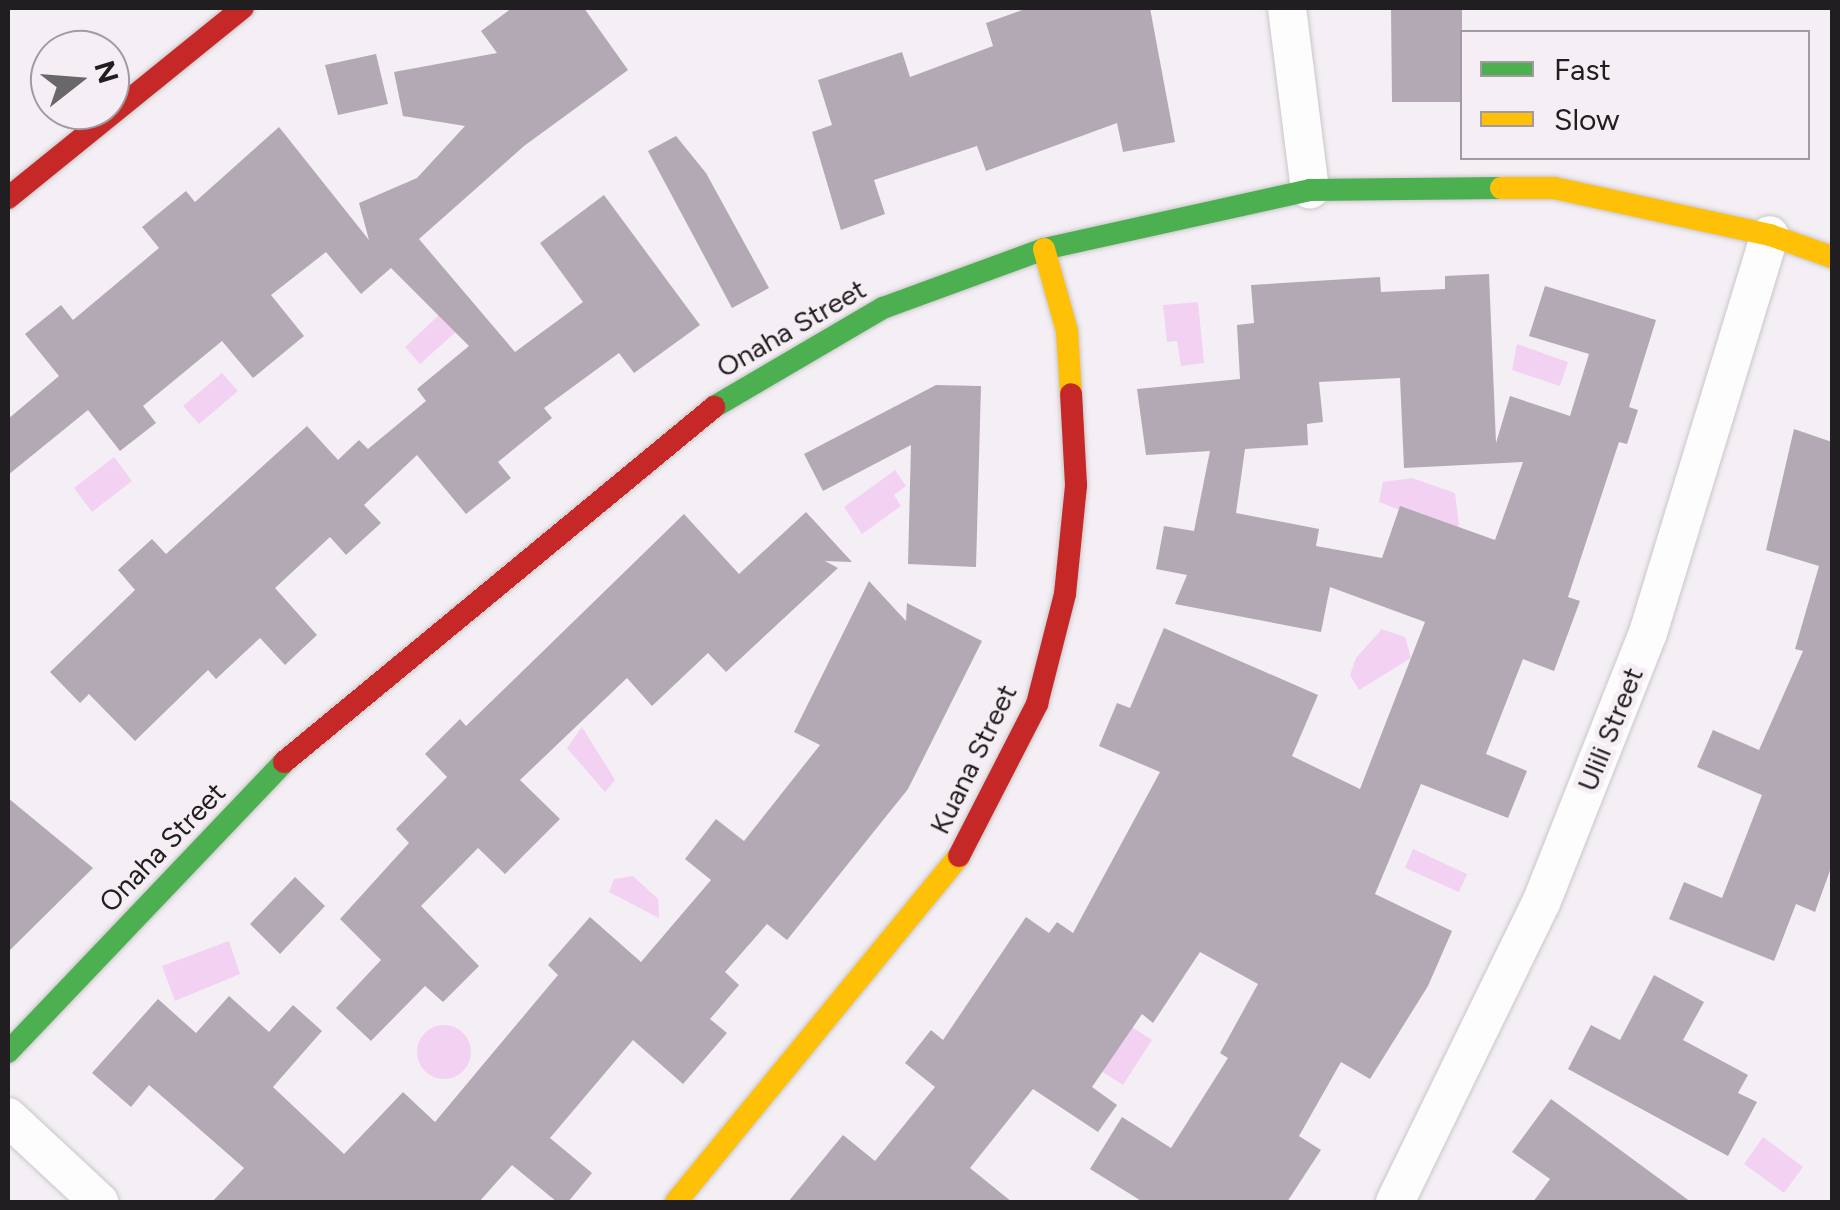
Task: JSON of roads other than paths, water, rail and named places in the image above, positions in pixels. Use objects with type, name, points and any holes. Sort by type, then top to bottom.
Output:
[{"type":"street","points":[[8,198],[243,8]]},
{"type":"street","points":[[1287,8],[1310,190]]},
{"type":"street","name":"Onaha Street","points":[[8,1052],[290,758],[706,411],[883,308],[1044,249],[1310,190],[1554,188],[1770,234],[1832,257]]},
{"type":"street","name":"Ulili Street","points":[[1395,1202],[1541,903],[1648,633],[1770,234]]},
{"type":"street","name":"Kuana Street","points":[[676,1202],[958,858],[1037,704],[1066,594],[1076,485],[1067,331],[1044,249]]},
{"type":"street","points":[[8,1117],[99,1202]]}]
